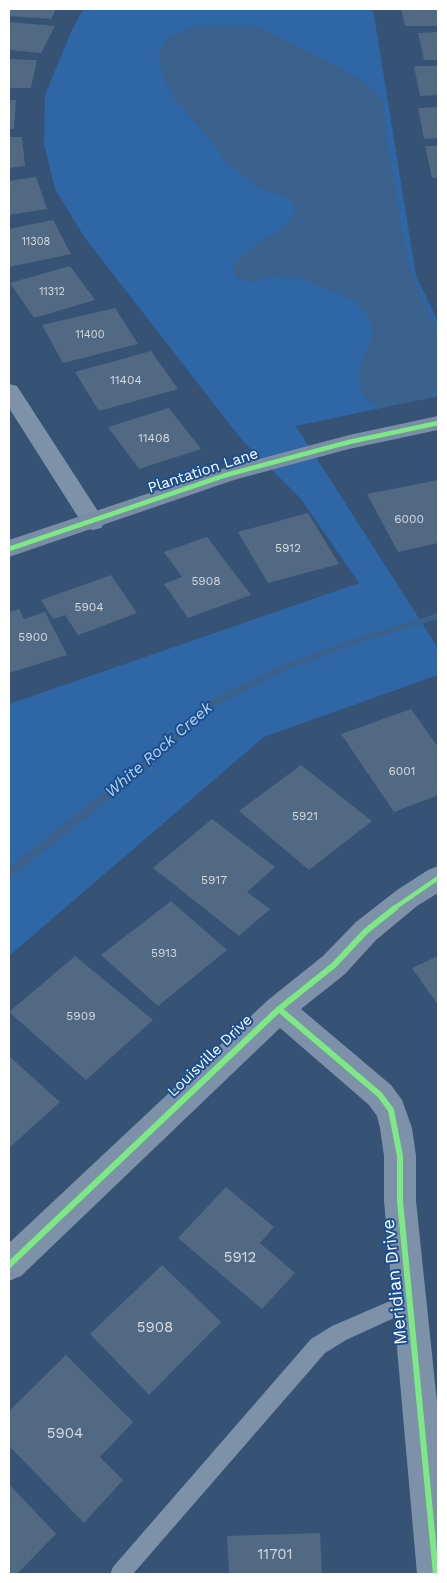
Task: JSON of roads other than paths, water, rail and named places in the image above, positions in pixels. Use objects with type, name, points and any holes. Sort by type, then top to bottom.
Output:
[{"type":"street","points":[[9,391],[93,522]]},
{"type":"street","name":"Plantation Lane","points":[[9,549],[93,522],[226,475],[349,442],[438,423]]},
{"type":"street","name":"Louisville Drive","points":[[9,1265],[278,1009],[334,965],[366,931],[407,898],[438,878]]},
{"type":"street","name":"Meridian Drive","points":[[278,1009],[359,1076],[380,1095],[391,1110],[400,1156],[400,1201],[436,1574]]},
{"type":"lane","points":[[120,1574],[318,1346],[339,1333],[411,1301]]},
{"type":"waterway","name":"White Rock Creek","points":[[9,873],[140,769],[213,703],[280,669],[355,641],[438,616]]}]
